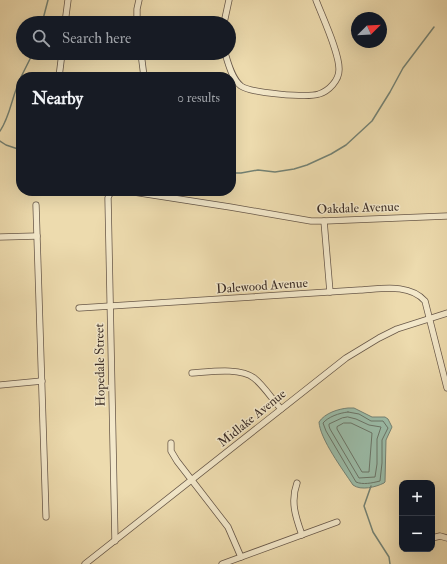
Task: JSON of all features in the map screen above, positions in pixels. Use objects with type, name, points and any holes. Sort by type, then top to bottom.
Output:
[{"type":"street","points":[[66,16],[68,0]]},
{"type":"street","points":[[137,16],[139,0]]},
{"type":"street","points":[[226,16],[229,0]]},
{"type":"street","points":[[236,81],[247,89],[282,94],[314,95],[322,93],[333,85],[339,69],[334,48],[316,0]]},
{"type":"street","points":[[60,72],[61,60]]},
{"type":"street","points":[[142,60],[143,72]]},
{"type":"street","points":[[227,60],[232,72]]},
{"type":"street","name":"Hopedale Street","points":[[109,196],[115,541]]},
{"type":"street","name":"Oakdale Avenue","points":[[161,196],[223,205],[311,221],[447,216]]},
{"type":"street","points":[[36,204],[46,517]]},
{"type":"street","points":[[324,221],[330,292]]},
{"type":"street","points":[[0,237],[37,236]]},
{"type":"street","name":"Dalewood Avenue","points":[[79,308],[330,292],[396,289],[413,292],[425,301],[447,388]]},
{"type":"street","name":"Midlake Avenue","points":[[85,564],[346,358],[367,344],[397,329],[447,313]]},
{"type":"street","points":[[192,373],[235,371],[244,373],[254,378],[281,409]]},
{"type":"street","points":[[0,385],[42,381]]},
{"type":"street","points":[[170,443],[173,455],[228,527],[241,557]]},
{"type":"street","points":[[297,483],[294,510],[302,536]]},
{"type":"street","points":[[222,564],[337,522]]},
{"type":"street","points":[[435,537],[440,536],[447,538]]},
{"type":"water","points":[[354,408],[372,417],[385,417],[388,419],[392,427],[386,440],[385,482],[377,486],[360,488],[353,485],[333,454],[320,429],[319,422],[325,416],[340,409]]},
{"type":"waterway","points":[[44,16],[48,0]]},
{"type":"waterway","points":[[236,173],[258,170],[275,172],[294,169],[331,154],[346,145],[372,121],[403,68],[434,27]]},
{"type":"waterway","points":[[24,72],[30,60]]},
{"type":"waterway","points":[[0,131],[7,118],[16,89]]},
{"type":"waterway","points":[[0,141],[16,148]]},
{"type":"waterway","points":[[371,486],[364,506],[373,532],[389,557],[390,564]]}]
